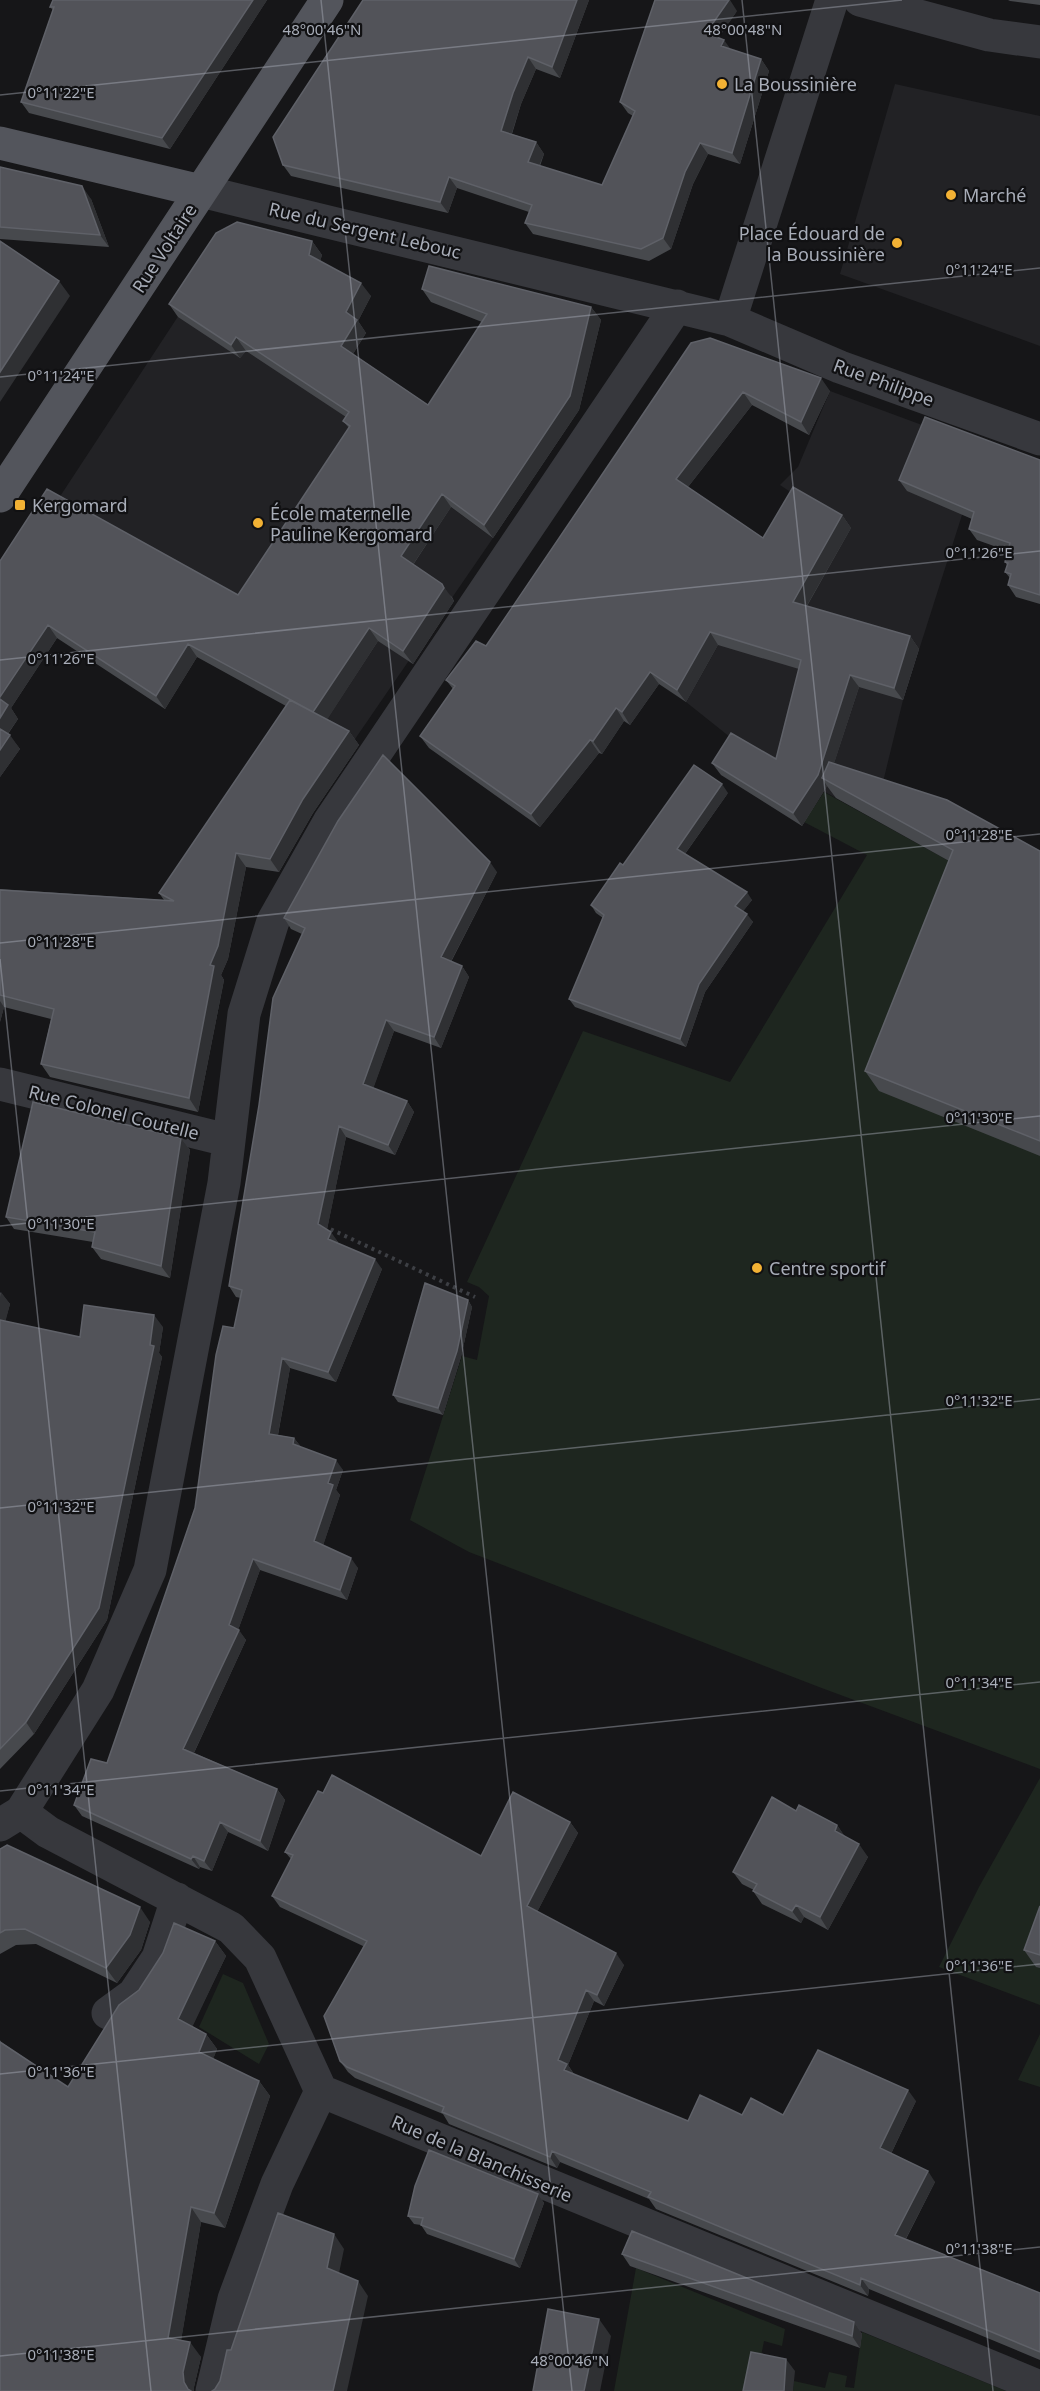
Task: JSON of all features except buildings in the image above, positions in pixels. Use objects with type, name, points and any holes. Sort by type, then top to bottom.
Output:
[{"type":"main road","name":"Rue Voltaire","points":[[0,496],[327,0]]},
{"type":"main road","name":"Rue du Sergent Lebouc","points":[[0,143],[201,191]]},
{"type":"street","points":[[730,320],[832,0]]},
{"type":"street","points":[[860,0],[989,35],[1040,42]]},
{"type":"street","name":"Rue du Sergent Lebouc","points":[[201,191],[730,320]]},
{"type":"street","points":[[212,2391],[234,2299],[277,2184],[321,2091],[260,1958],[231,1928],[48,1832],[11,1819],[98,1690],[150,1570],[224,1183],[227,1140],[244,1014],[273,921],[329,822],[678,306]]},
{"type":"street","name":"Rue Philippe","points":[[730,320],[840,367],[1040,439]]},
{"type":"street","name":"Rue Colonel Coutelle","points":[[0,1084],[227,1140]]},
{"type":"street","points":[[108,2013],[134,1994],[158,1958],[180,1901]]},
{"type":"street","name":"Rue de la Blanchisserie","points":[[321,2091],[1040,2387]]},
{"type":"path","points":[[314,1221],[475,1297]]},
{"type":"shaded area","name":"Marché","points":[[895,84],[1040,116],[1040,346],[840,274]]},
{"type":"shaded area","name":"École maternelle Pauline Kergomard","points":[[198,286],[433,494],[493,538],[353,742],[19,559]]},
{"type":"shaded area","points":[[830,391],[987,449],[962,515],[903,700],[874,819],[740,745],[686,702],[801,499],[780,485],[798,467]]},
{"type":"shaded area","name":"Centre sportif","points":[[824,792],[1040,911],[1040,1769],[819,1687],[469,1552],[410,1520],[462,1356],[477,1360],[489,1296],[479,1287],[467,1282],[583,1031],[730,1082],[867,855],[804,822]]},
{"type":"shaded area","points":[[1040,1778],[1040,2005],[939,1967],[979,1887]]},
{"type":"shaded area","points":[[223,1974],[243,1983],[269,2044],[259,2064],[199,2027]]},
{"type":"shaded area","points":[[1040,2034],[1040,2087],[1018,2080]]},
{"type":"shaded area","points":[[636,2268],[785,2329],[782,2346],[764,2341],[754,2391],[614,2391]]},
{"type":"shaded area","points":[[862,2332],[1006,2391],[793,2391],[794,2381],[825,2388],[829,2372],[847,2376],[845,2387],[854,2388]]},
{"type":"place","name":"La Boussinière","points":[[722,84]]},
{"type":"place","name":"Marché","points":[[951,195]]},
{"type":"place","name":"Place Édouard de la Boussinière","points":[[897,243]]},
{"type":"place","name":"Kergomard","points":[[20,505]]},
{"type":"place","name":"École maternelle Pauline Kergomard","points":[[258,523]]},
{"type":"place","name":"Centre sportif","points":[[757,1268]]}]
